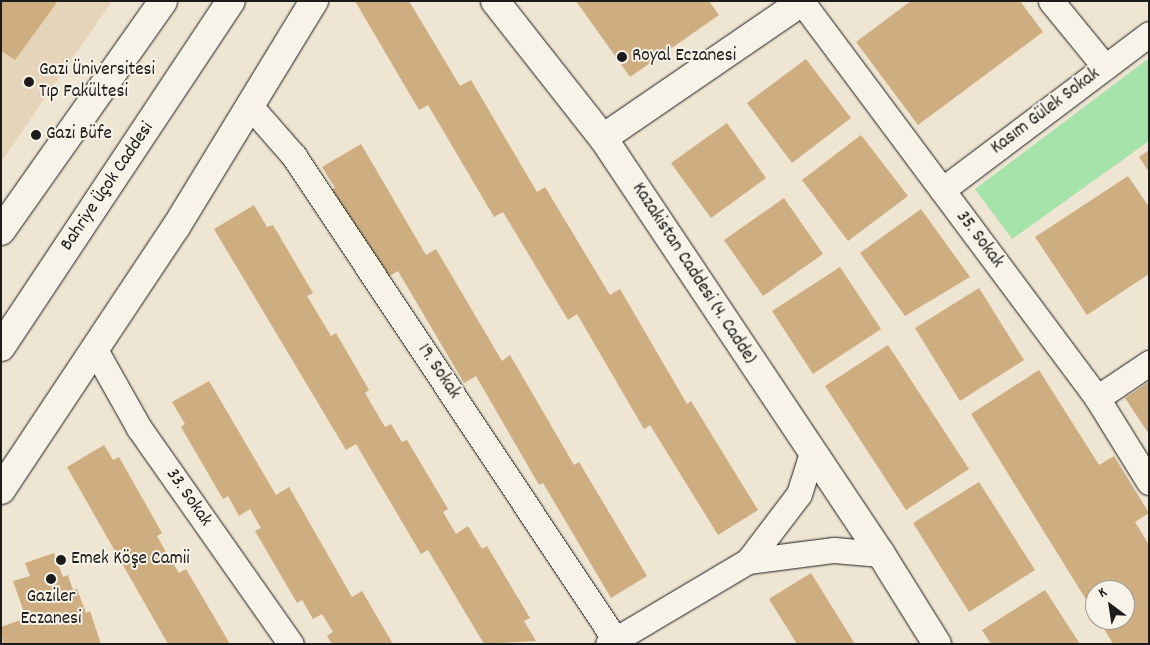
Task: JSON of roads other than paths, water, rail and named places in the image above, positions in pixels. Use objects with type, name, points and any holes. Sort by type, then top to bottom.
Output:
[{"type":"main road","points":[[1,230],[163,1]]},
{"type":"main road","name":"Bahriye Üçok Caddesi","points":[[1,348],[230,1]]},
{"type":"main road","points":[[1,490],[176,227],[314,1]]},
{"type":"main road","name":"Kazakistan Caddesi (4. Cadde)","points":[[495,1],[603,138],[881,554],[937,644]]},
{"type":"main road","points":[[603,138],[803,2]]},
{"type":"street","points":[[1051,1],[1105,67]]},
{"type":"street","name":"35. Sokak","points":[[803,2],[1097,398],[1149,482]]},
{"type":"street","name":"Kasım Gülek Sokak","points":[[942,190],[1149,34]]},
{"type":"street","name":"19. Sokak","points":[[250,106],[294,156],[614,642]]},
{"type":"street","name":"33. Sokak","points":[[94,348],[139,428],[291,644]]},
{"type":"street","points":[[1097,398],[1149,362]]},
{"type":"street","points":[[614,642],[748,561],[799,494],[812,453]]},
{"type":"street","points":[[748,561],[834,550],[881,554]]},
{"type":"place","name":"Royal Eczanesi","points":[[622,57]]},
{"type":"place","name":"Gazi Üniversitesi Tıp Fakültesi","points":[[29,82]]},
{"type":"place","name":"Gazi Büfe","points":[[36,135]]},
{"type":"place","name":"Emek Köşe Camii","points":[[61,560]]},
{"type":"place","name":"Gaziler Eczanesi","points":[[51,579]]}]
